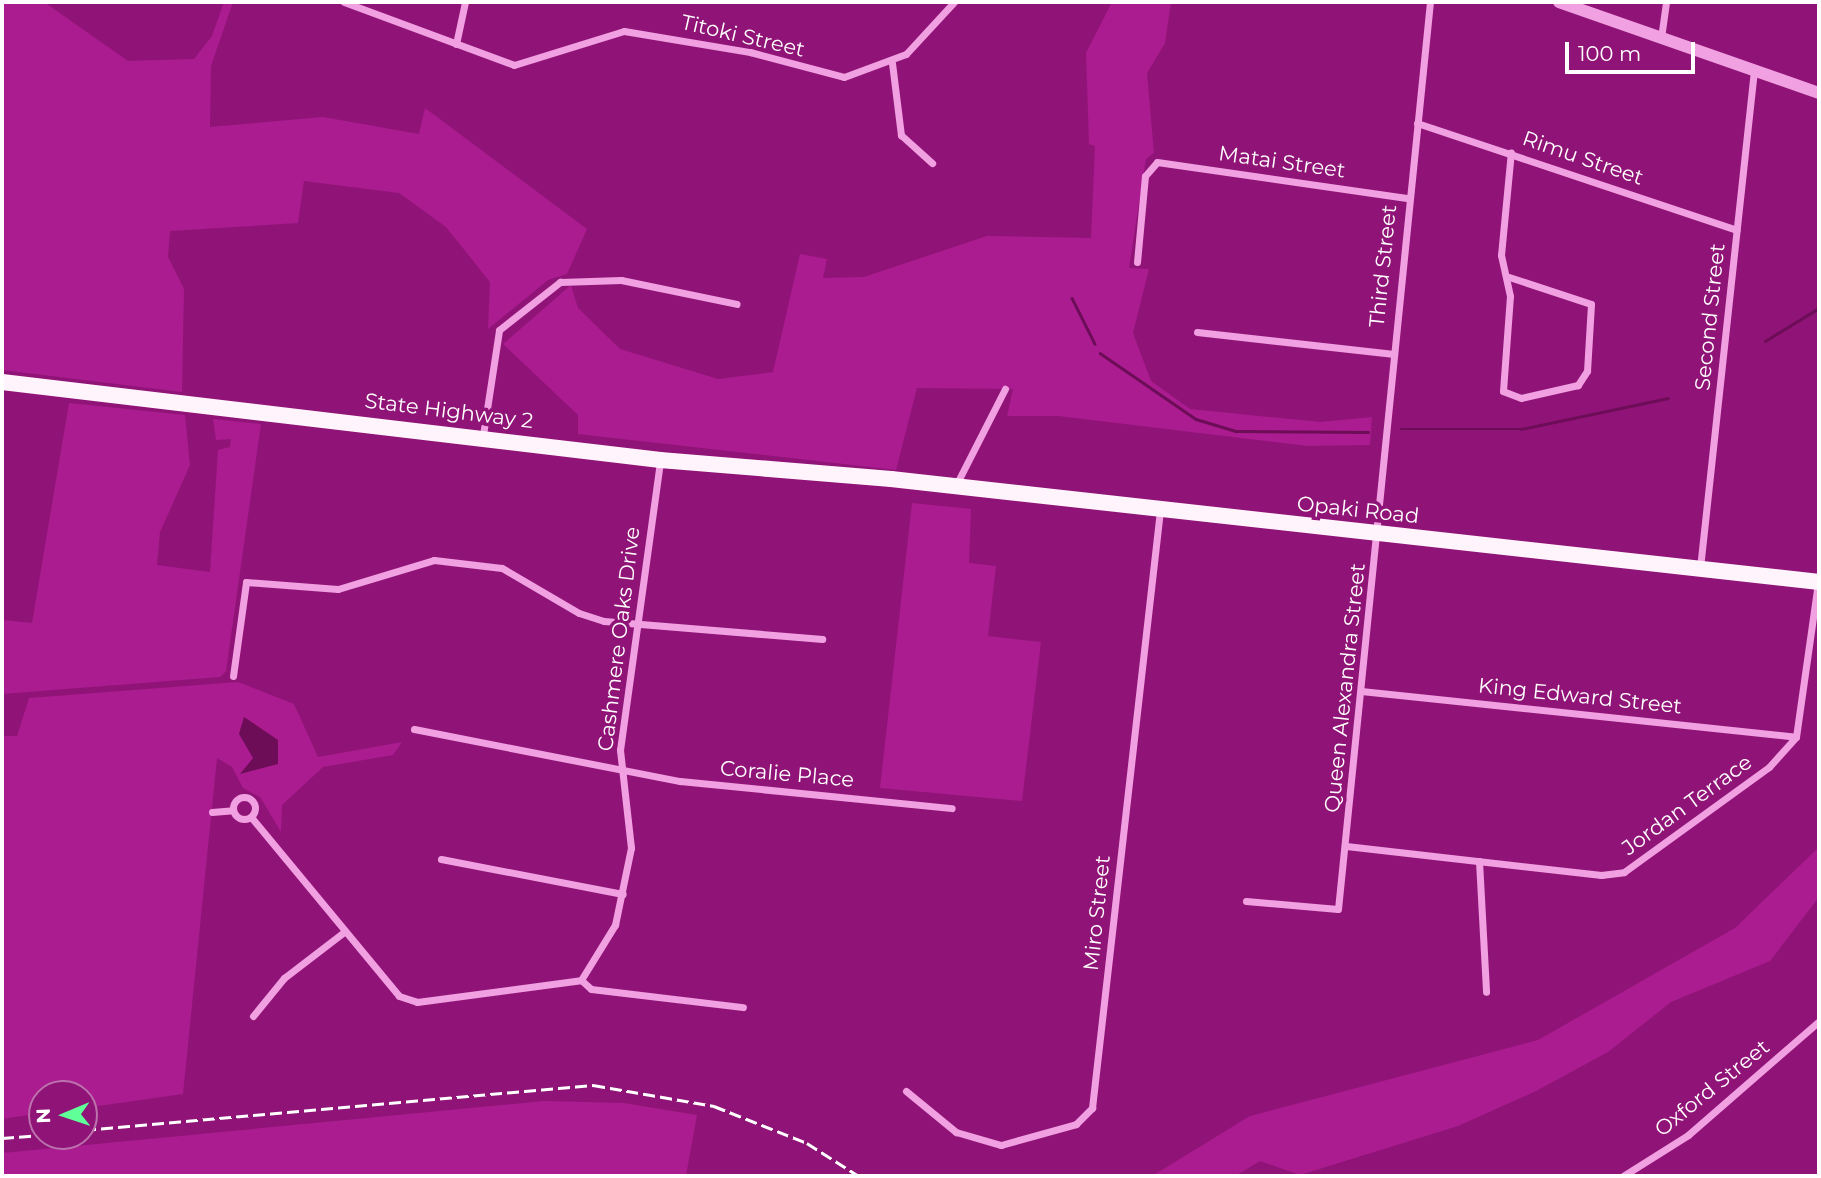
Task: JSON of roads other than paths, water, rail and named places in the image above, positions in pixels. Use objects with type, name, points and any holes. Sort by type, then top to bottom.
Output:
[{"type":"highway","name":"State Highway 2","points":[[2,382],[483,435],[660,460],[891,479]]},
{"type":"highway","name":"Opaki Road","points":[[891,479],[1819,582]]},
{"type":"street","name":"Titoki Street","points":[[344,2],[514,65],[624,31],[750,52],[832,76],[858,76],[892,62],[954,2]]},
{"type":"street","points":[[456,44],[465,2]]},
{"type":"street","name":"Third Street","points":[[1375,534],[1430,2]]},
{"type":"street","points":[[1559,2],[1819,93]]},
{"type":"street","points":[[1661,38],[1666,2]]},
{"type":"street","points":[[892,62],[901,135],[932,163]]},
{"type":"street","name":"Second Street","points":[[1700,568],[1754,70]]},
{"type":"street","name":"Rimu Street","points":[[1416,123],[1511,152],[1737,230]]},
{"type":"street","points":[[1509,277],[1591,304],[1587,372],[1578,385],[1521,398],[1503,391],[1509,277],[1501,255],[1511,152]]},
{"type":"street","name":"Matai Street","points":[[1137,262],[1151,165],[1408,198]]},
{"type":"street","points":[[483,435],[499,330],[560,282],[621,279],[737,304]]},
{"type":"street","points":[[1197,332],[1392,354]]},
{"type":"street","points":[[956,488],[1005,389]]},
{"type":"street","name":"Cashmere Oaks Drive","points":[[581,980],[615,925],[623,894],[631,838],[621,767],[660,460]]},
{"type":"street","name":"Miro Street","points":[[906,1091],[956,1132],[1001,1145],[1076,1124],[1092,1108],[1160,510]]},
{"type":"street","name":"Queen Alexandra Street","points":[[1246,901],[1338,909],[1375,534]]},
{"type":"street","points":[[233,676],[246,582],[338,589],[434,560],[475,563],[513,572],[579,613],[637,626],[698,625],[822,639]]},
{"type":"street","points":[[1796,737],[1819,582]]},
{"type":"street","name":"King Edward Street","points":[[1361,691],[1796,737]]},
{"type":"street","name":"Coralie Place","points":[[414,729],[621,767],[680,781],[952,808]]},
{"type":"street","name":"Jordan Terrace","points":[[1346,846],[1601,875],[1624,872],[1769,767],[1796,737]]},
{"type":"street","points":[[233,810],[236,800],[247,797],[256,808],[251,817]]},
{"type":"street","points":[[212,812],[233,810]]},
{"type":"street","points":[[233,810],[240,819],[251,817]]},
{"type":"street","points":[[251,817],[388,987],[408,1000],[560,988],[581,980],[591,989],[743,1007]]},
{"type":"street","points":[[441,859],[623,894]]},
{"type":"street","points":[[1479,861],[1486,992]]},
{"type":"street","points":[[253,1016],[284,978],[344,932]]},
{"type":"street","name":"Oxford Street","points":[[1623,1176],[1688,1135],[1819,1021]]},
{"type":"waterway","points":[[1072,298],[1095,344]]},
{"type":"waterway","points":[[1765,341],[1819,308]]},
{"type":"waterway","points":[[1100,353],[1196,419],[1236,431],[1368,432]]},
{"type":"waterway","points":[[1401,429],[1521,429],[1668,398]]},
{"type":"railway","points":[[98,1129],[593,1085],[714,1106],[807,1143],[859,1176]]},
{"type":"railway","points":[[2,1138],[28,1136]]}]
